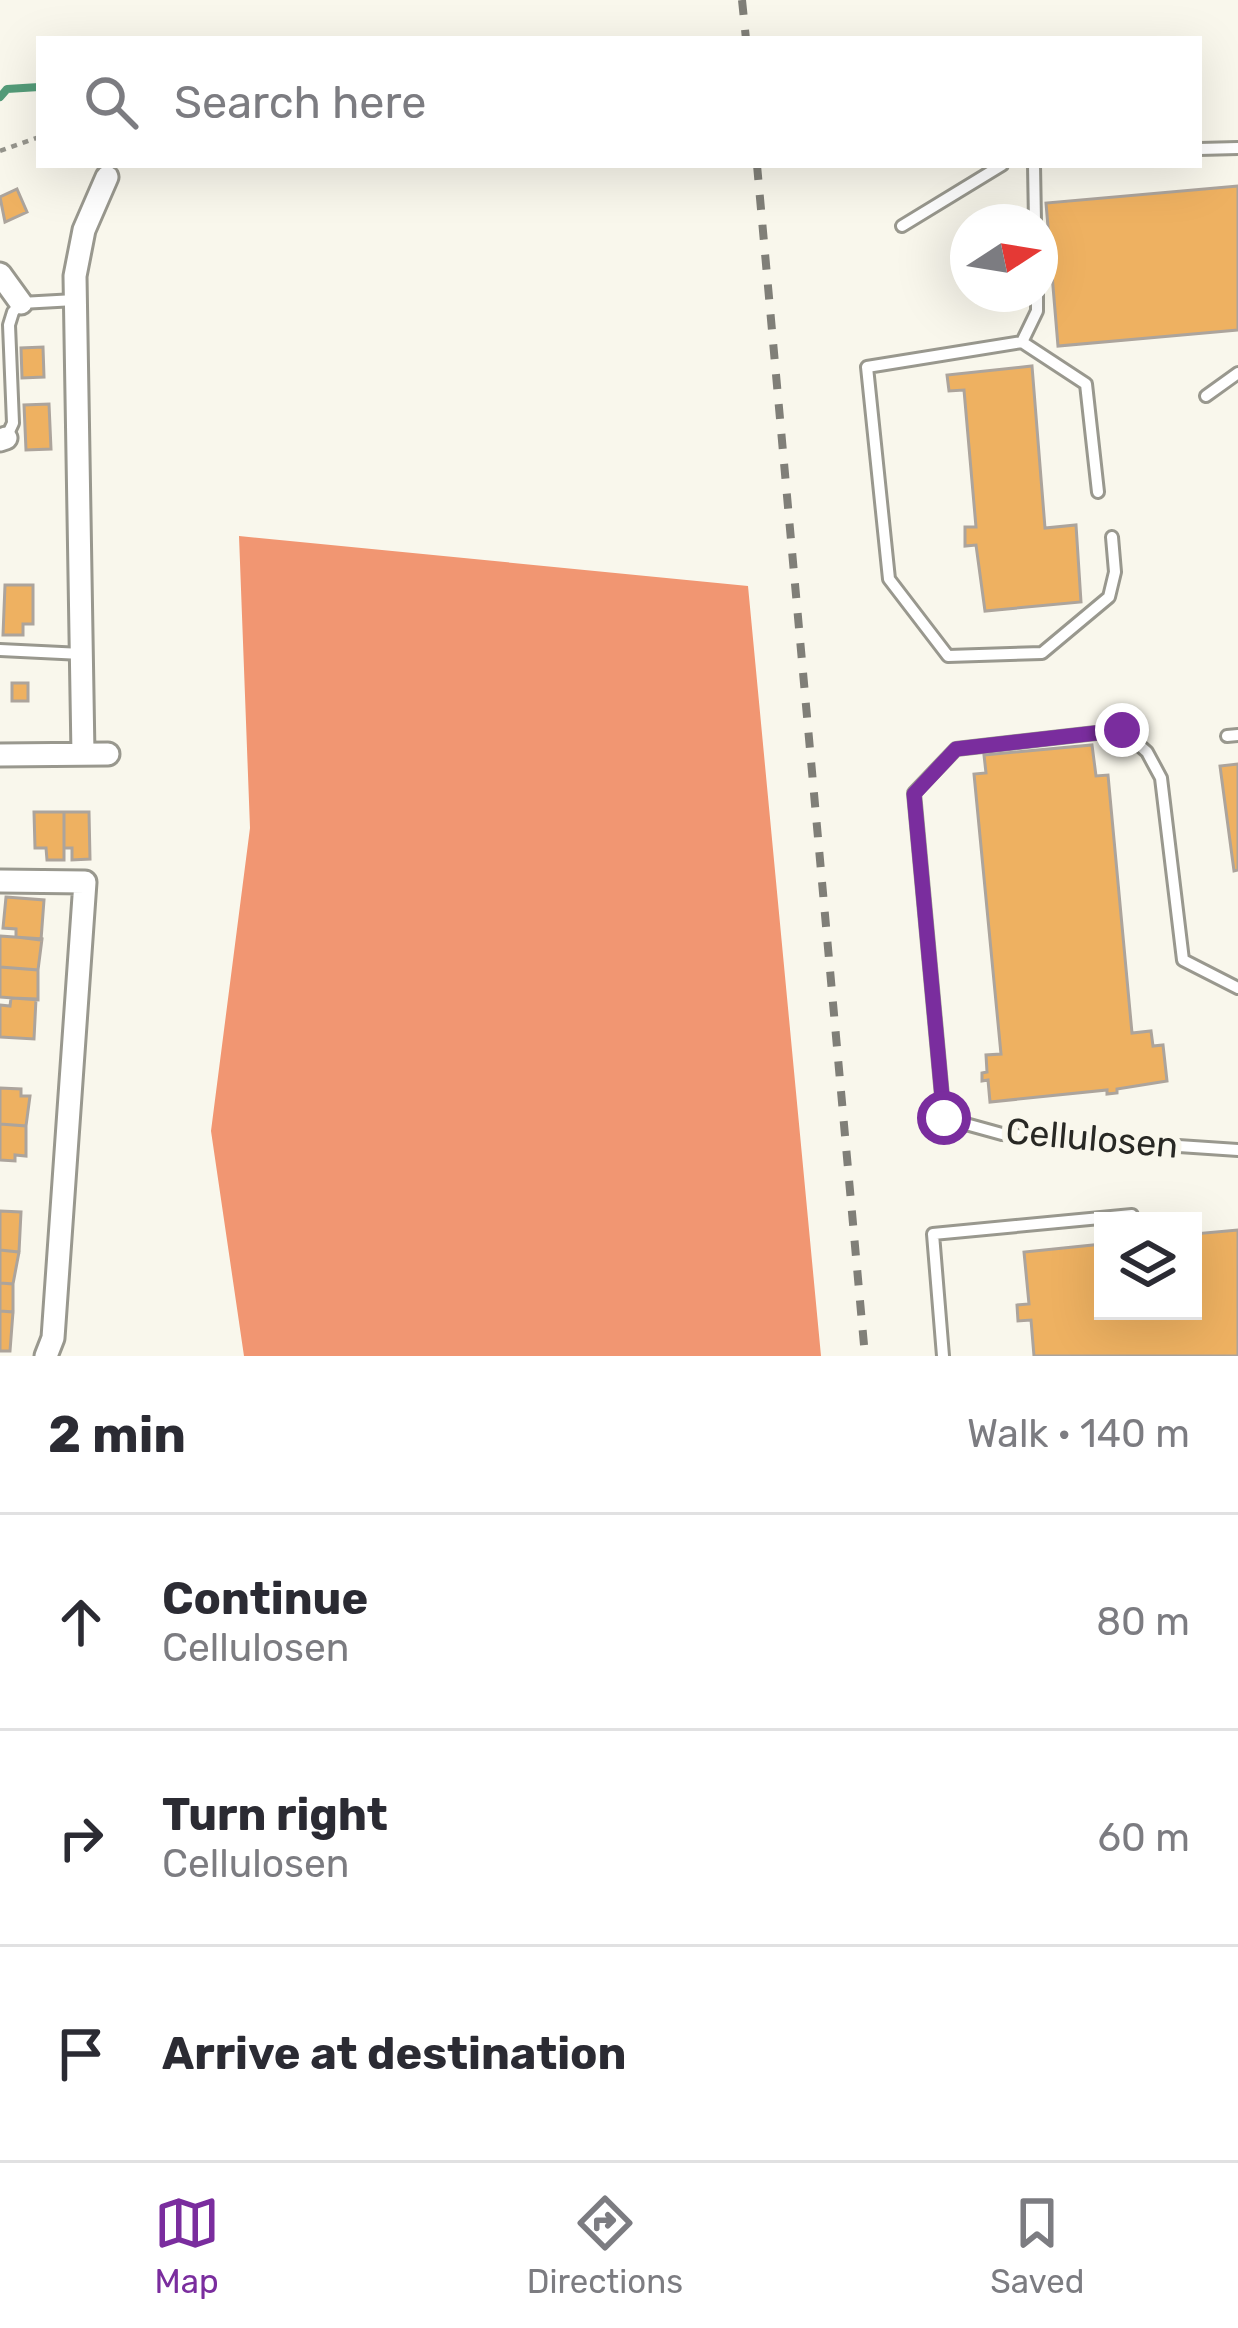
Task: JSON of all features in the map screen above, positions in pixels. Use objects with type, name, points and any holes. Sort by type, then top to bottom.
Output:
[{"type":"street","points":[[83,754],[75,276],[84,230],[107,177]]},
{"type":"street","points":[[0,274],[21,302]]},
{"type":"street","points":[[0,755],[108,754]]},
{"type":"street","points":[[0,881],[85,882],[53,1338],[46,1356]]},
{"type":"lane","points":[[1202,149],[1238,148]]},
{"type":"lane","points":[[902,226],[997,168]]},
{"type":"lane","points":[[1034,168],[1035,204]]},
{"type":"lane","points":[[3,439],[14,423],[9,325],[13,312],[21,302],[76,300]]},
{"type":"lane","points":[[1022,342],[1037,312]]},
{"type":"lane","points":[[1098,492],[1086,384],[1022,342],[867,367],[889,580],[948,656],[1042,653],[1109,597],[1115,572],[1112,537]]},
{"type":"lane","points":[[1206,396],[1238,373]]},
{"type":"lane","points":[[0,650],[82,654]]},
{"type":"lane","name":"Cellulosen","points":[[1238,988],[1183,960],[1161,778],[1147,752],[1122,730],[956,749],[914,794],[944,1118],[1002,1133],[1238,1150]]},
{"type":"lane","points":[[943,1356],[933,1234],[1094,1219]]},
{"type":"path","points":[[0,151],[36,138]]},
{"type":"shaded area","points":[[239,536],[748,586],[821,1356],[244,1356],[211,1131],[250,828]]},
{"type":"building","points":[[1238,186],[1238,330],[1058,346],[1058,204],[1046,203]]},
{"type":"building","points":[[17,189],[27,212],[5,222],[0,197]]},
{"type":"building","points":[[43,347],[44,377],[22,378],[21,348]]},
{"type":"building","points":[[1032,366],[1045,528],[1076,525],[1081,602],[985,611],[976,545],[965,546],[965,527],[976,527],[964,390],[949,391],[947,375]]},
{"type":"building","points":[[49,404],[51,449],[26,450],[24,405]]},
{"type":"building","points":[[5,585],[33,585],[33,624],[23,624],[23,635],[3,635]]},
{"type":"building","points":[[12,683],[28,683],[28,701],[12,701]]},
{"type":"building","points":[[1092,745],[1096,776],[1108,775],[1132,1033],[1151,1031],[1153,1046],[1163,1045],[1167,1081],[1117,1089],[1117,1093],[1107,1094],[1107,1090],[990,1102],[988,1080],[982,1081],[986,1055],[1001,1054],[974,774],[986,773],[984,755]]},
{"type":"building","points":[[1238,764],[1238,870],[1234,871],[1220,766]]},
{"type":"building","points":[[34,812],[64,812],[64,860],[47,860],[46,848],[35,848]]},
{"type":"building","points":[[64,812],[89,812],[90,859],[72,860],[72,848],[64,848]]},
{"type":"building","points":[[6,897],[44,900],[41,940],[16,937],[16,929],[3,928]]},
{"type":"building","points":[[0,936],[42,939],[38,970],[0,967]]},
{"type":"building","points":[[0,967],[38,970],[38,1000],[0,997]]},
{"type":"building","points":[[11,998],[36,999],[34,1039],[0,1037],[0,1005],[10,1006]]},
{"type":"building","points":[[0,1088],[21,1089],[21,1096],[30,1096],[26,1126],[0,1124]]},
{"type":"building","points":[[0,1124],[26,1126],[26,1156],[0,1160]]},
{"type":"building","points":[[0,1211],[21,1212],[19,1252],[0,1250]]},
{"type":"building","points":[[1238,1230],[1238,1356],[1034,1356],[1031,1320],[1018,1321],[1017,1305],[1029,1304],[1024,1252],[1094,1245],[1094,1320],[1202,1320],[1202,1233]]},
{"type":"building","points":[[0,1250],[19,1252],[13,1284],[0,1283]]},
{"type":"building","points":[[0,1283],[13,1284],[13,1312],[0,1311]]},
{"type":"building","points":[[0,1311],[13,1312],[10,1351],[0,1351]]},
{"type":"waterway","points":[[0,97],[7,89],[36,87]]},
{"type":"railway","points":[[742,0],[746,36]]},
{"type":"railway","points":[[757,168],[865,1356]]},
{"type":"route","points":[[944,1118],[914,794],[956,749],[1122,730]]}]
